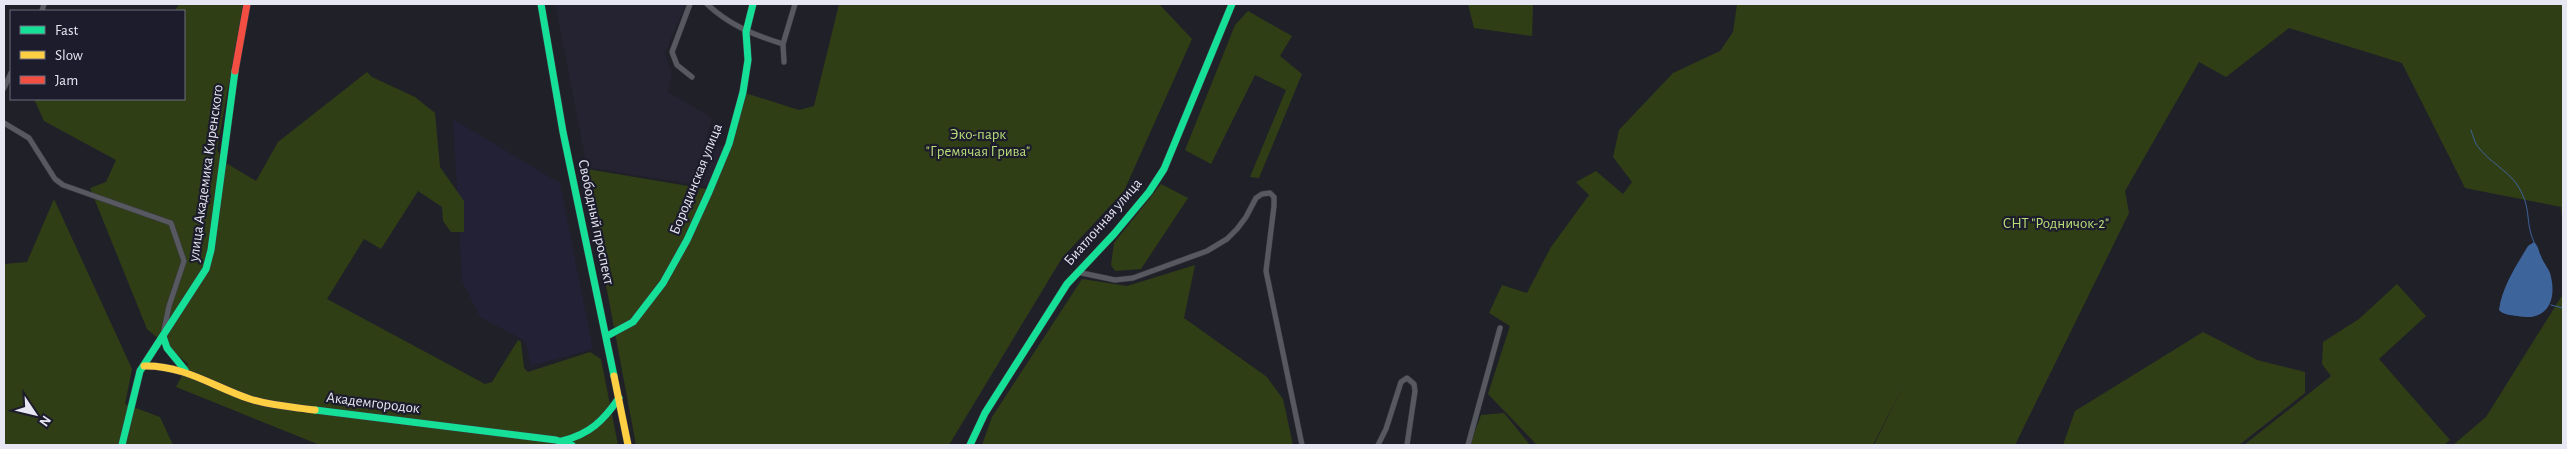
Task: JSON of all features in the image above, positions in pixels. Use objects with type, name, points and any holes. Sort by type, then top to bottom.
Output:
[{"type":"main road","name":"улица Академика Киренского","points":[[122,445],[136,381],[206,269],[211,250],[229,104],[247,4]]},
{"type":"main road","name":"Свободный проспект","points":[[541,4],[563,132],[607,336],[628,445]]},
{"type":"main road","name":"Бородинская улица","points":[[607,336],[633,322],[663,283],[687,240],[729,144],[743,92],[748,60],[746,32],[753,4]]},
{"type":"main road","name":"Биатлонная улица","points":[[970,445],[985,413],[1067,284],[1114,234],[1149,192],[1164,169],[1232,4]]},
{"type":"main road","points":[[163,336],[167,348],[187,372]]},
{"type":"main road","name":"Академгородок","points":[[144,366],[166,365],[187,372],[240,396],[263,403],[561,441]]},
{"type":"main road","points":[[561,441],[583,436],[598,426],[619,398]]},
{"type":"main road","points":[[561,441],[572,445]]},
{"type":"street","points":[[690,4],[672,52],[677,65],[692,77]]},
{"type":"street","points":[[707,4],[720,16],[746,32],[783,44]]},
{"type":"street","points":[[784,62],[783,44],[795,4]]},
{"type":"street","points":[[4,88],[10,75]]},
{"type":"street","points":[[4,123],[29,138],[55,179],[66,186],[171,223],[184,261],[169,306],[163,336]]},
{"type":"street","points":[[1077,272],[1115,280],[1133,278],[1207,251],[1227,239],[1237,229],[1256,198],[1262,194],[1270,193],[1274,198],[1274,206],[1266,270],[1292,387],[1302,445]]},
{"type":"street","points":[[1468,445],[1500,328]]},
{"type":"street","points":[[1378,445],[1386,429],[1401,382],[1407,378],[1414,384],[1415,391],[1408,445]]},
{"type":"shaded area","points":[[555,4],[686,4],[665,53],[672,73],[668,92],[712,118],[706,140],[724,147],[708,187],[587,167]]},
{"type":"shaded area","points":[[453,119],[560,183],[593,349],[531,366],[525,341],[480,317],[462,281]]},
{"type":"green space","points":[[179,4],[243,4],[217,150],[226,163],[256,181],[278,142],[367,72],[372,77],[415,97],[435,113],[440,167],[464,201],[464,232],[451,232],[443,221],[442,207],[418,191],[381,249],[364,239],[327,299],[485,384],[492,382],[518,340],[521,342],[524,368],[528,372],[590,352],[601,359],[618,445],[320,445],[176,387],[188,364],[147,329],[90,188],[106,182],[116,160],[44,121],[34,100],[185,100],[185,10],[176,10]]},
{"type":"green space","name":"Эко-парк \"Гремячая Грива\"","points":[[839,4],[1159,4],[1192,39],[1124,191],[1062,258],[949,445],[636,445],[592,210],[587,169],[712,190],[734,140],[745,93],[799,110],[814,106]]},
{"type":"green space","points":[[1468,4],[1533,4],[1532,36],[1474,28]]},
{"type":"green space","name":"СНТ \"Родничок-2\"","points":[[1737,4],[2563,4],[2563,227],[2561,207],[2465,188],[2402,63],[2289,28],[2226,77],[2199,62],[2125,191],[2129,213],[2015,445],[1874,445],[1902,388],[1873,445],[1537,445],[1488,394],[1510,326],[1489,313],[1502,285],[1527,293],[1551,247],[1589,195],[1576,182],[1596,171],[1623,194],[1632,182],[1613,157],[1619,130],[1673,73],[1720,51],[1733,32]]},
{"type":"green space","points":[[1248,11],[1292,36],[1280,56],[1302,74],[1259,178],[1250,177],[1286,90],[1255,75],[1211,164],[1185,150],[1235,25]]},
{"type":"green space","points":[[1161,184],[1188,198],[1141,269],[1115,271],[1111,265],[1114,243]]},
{"type":"green space","points":[[54,199],[132,369],[125,404],[160,417],[173,445],[4,445],[4,264],[27,262]]},
{"type":"green space","points":[[1195,265],[1184,318],[1267,377],[1283,399],[1293,445],[982,445],[992,417],[1082,279],[1127,286]]},
{"type":"green space","points":[[2397,284],[2426,316],[2379,359],[2450,440],[2444,445],[2244,445],[2331,376],[2322,364],[2323,342],[2359,319]]},
{"type":"green space","points":[[2563,294],[2563,445],[2453,445],[2486,417]]},
{"type":"green space","points":[[2203,332],[2257,360],[2305,372],[2305,393],[2239,445],[2063,445],[2075,411]]},
{"type":"green space","points":[[1504,413],[1530,445],[1470,445],[1481,415]]},
{"type":"water","points":[[2534,242],[2550,274],[2552,295],[2550,302],[2542,313],[2535,316],[2527,317],[2505,314],[2499,310],[2506,285],[2528,246]]},
{"type":"waterway","points":[[2471,130],[2478,146],[2516,183],[2525,200],[2529,227],[2534,242]]},
{"type":"waterway","points":[[2551,305],[2563,308]]},
{"type":"traffic: fast","points":[[541,4],[563,132],[614,376]]},
{"type":"traffic: fast","points":[[607,336],[633,322],[663,283],[687,240],[709,192],[729,144],[743,92],[748,60],[746,32],[753,4]]},
{"type":"traffic: fast","points":[[970,445],[985,413],[1067,284],[1114,234],[1149,192],[1164,169],[1232,4]]},
{"type":"traffic: fast","points":[[122,445],[140,371],[206,269],[211,250],[235,71]]},
{"type":"traffic: fast","points":[[163,336],[167,348],[185,370]]},
{"type":"traffic: fast","points":[[562,441],[580,435],[595,426],[619,398]]},
{"type":"traffic: fast","points":[[315,410],[556,440],[572,445]]},
{"type":"traffic: slow","points":[[144,366],[172,369],[186,373],[258,401],[315,410]]},
{"type":"traffic: slow","points":[[614,376],[628,445]]},
{"type":"traffic: jam","points":[[235,71],[247,4]]}]
